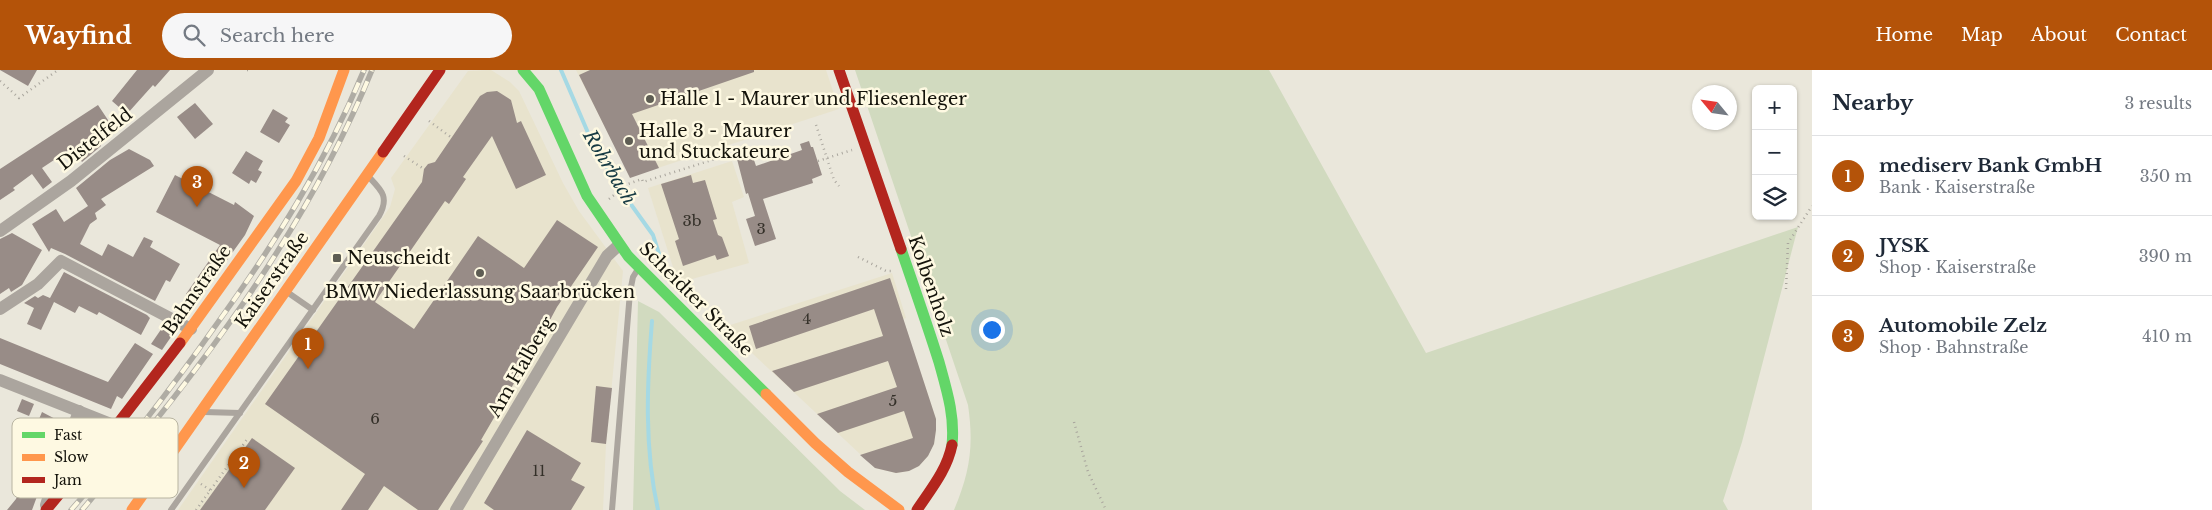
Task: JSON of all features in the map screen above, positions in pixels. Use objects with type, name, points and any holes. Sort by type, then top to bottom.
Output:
[{"type":"main road","name":"Bahnstraße","points":[[122,418],[191,329],[305,167],[332,107],[344,70]]},
{"type":"main road","name":"Kaiserstraße","points":[[178,444],[440,70]]},
{"type":"main road","name":"Scheidter Straße","points":[[523,70],[539,89],[587,196],[638,268],[815,443],[848,472],[900,510]]},
{"type":"main road","name":"Kolbenholz","points":[[839,70],[932,340],[952,408],[954,429],[948,461],[940,478],[917,510]]},
{"type":"main road","name":"Bahnstraße","points":[[46,510],[56,498]]},
{"type":"main road","name":"Kaiserstraße","points":[[132,510],[140,498]]},
{"type":"street","name":"Distelfeld","points":[[0,231],[71,181],[208,70]]},
{"type":"street","name":"Am Halberg","points":[[456,510],[607,256],[620,245]]},
{"type":"street","points":[[0,309],[38,284],[61,261],[191,329]]},
{"type":"street","points":[[0,380],[96,418]]},
{"type":"street","name":"Bahnstraße","points":[[76,418],[79,411]]},
{"type":"lane","points":[[171,510],[384,207],[385,198],[382,192],[367,175]]},
{"type":"lane","points":[[612,510],[630,292],[633,276],[638,268]]},
{"type":"lane","points":[[286,291],[313,310]]},
{"type":"lane","points":[[200,412],[240,413]]},
{"type":"path","points":[[0,81],[18,98],[58,70]]},
{"type":"path","points":[[429,121],[452,138]]},
{"type":"path","points":[[816,125],[834,180],[839,186]]},
{"type":"path","points":[[818,161],[852,150]]},
{"type":"path","points":[[404,156],[424,169]]},
{"type":"path","points":[[609,199],[628,184],[642,180],[642,182],[715,159]]},
{"type":"path","points":[[1786,289],[1788,243],[1812,206]]},
{"type":"path","points":[[858,257],[890,272]]},
{"type":"path","points":[[1074,422],[1088,472],[1106,510]]},
{"type":"path","points":[[196,510],[212,491],[248,438]]},
{"type":"path","points":[[198,482],[212,491]]},
{"type":"shaded area","points":[[491,70],[510,82],[519,91],[563,183],[579,211],[623,271],[606,444],[603,510],[178,510],[390,207],[395,189],[391,178],[468,71]]},
{"type":"shaded area","points":[[576,70],[826,70],[839,109],[630,177]]},
{"type":"shaded area","points":[[732,161],[744,197],[732,202],[749,263],[678,283],[648,188]]},
{"type":"shaded area","points":[[892,273],[906,318],[903,319],[936,419],[934,444],[928,456],[919,466],[909,471],[896,473],[875,468],[724,327]]},
{"type":"green space","points":[[855,70],[1269,70],[1426,353],[1798,227],[1742,442],[1723,501],[1728,510],[954,510],[964,483],[969,459],[971,433],[968,405]]},
{"type":"green space","points":[[638,301],[659,312],[840,491],[865,510],[633,510]]},
{"type":"building","points":[[0,70],[37,70],[28,86]]},
{"type":"building","points":[[137,70],[170,70],[155,87],[153,85],[127,114],[112,101]]},
{"type":"building","points":[[590,70],[754,70],[754,72],[632,114],[659,168],[630,178],[579,75]]},
{"type":"building","points":[[497,91],[511,100],[517,123],[521,121],[546,175],[516,189],[492,136],[463,177],[466,179],[449,204],[445,201],[375,302],[414,329],[478,236],[524,268],[557,220],[598,247],[557,307],[550,320],[553,322],[548,331],[545,330],[481,440],[483,441],[438,510],[418,510],[384,486],[368,510],[341,510],[365,474],[265,404],[422,182],[424,169],[428,164],[435,162],[480,96],[487,92]]},
{"type":"building","points":[[195,103],[213,124],[195,139],[177,117]]},
{"type":"building","points":[[98,105],[110,123],[93,135],[101,146],[82,162],[72,148],[42,168],[52,182],[43,189],[32,174],[13,188],[15,190],[0,200],[0,169]]},
{"type":"building","points":[[273,109],[288,118],[285,122],[290,125],[279,143],[260,132]]},
{"type":"building","points":[[809,141],[811,147],[813,147],[822,175],[812,179],[813,183],[763,199],[776,239],[755,246],[746,219],[755,216],[748,193],[746,194],[737,159],[752,154],[756,166],[802,150],[800,144]]},
{"type":"building","points":[[129,149],[150,160],[154,166],[101,199],[106,205],[95,213],[97,219],[90,224],[80,244],[102,256],[108,244],[133,257],[144,237],[153,241],[150,247],[180,264],[170,282],[166,280],[155,301],[65,254],[51,248],[49,252],[32,224],[56,209],[64,222],[88,206],[76,188],[110,160]]},
{"type":"building","points":[[246,151],[263,161],[258,170],[262,172],[256,183],[251,180],[249,184],[232,173]]},
{"type":"building","points":[[175,175],[234,205],[235,202],[254,216],[245,235],[197,302],[186,294],[220,245],[156,212]]},
{"type":"building","points":[[691,175],[693,183],[705,180],[717,219],[713,220],[718,235],[722,237],[729,256],[717,260],[715,255],[683,266],[675,241],[679,239],[661,184]]},
{"type":"building","points":[[12,233],[42,250],[22,285],[11,292],[9,288],[0,294],[0,239]]},
{"type":"building","points":[[64,272],[147,315],[150,318],[141,335],[99,312],[97,315],[79,306],[75,313],[54,302],[41,330],[27,324],[34,308],[24,303],[35,296],[38,298],[43,295],[50,298]]},
{"type":"building","points":[[890,278],[936,419],[934,444],[928,456],[919,466],[909,471],[896,473],[875,468],[860,455],[913,438],[904,411],[838,433],[817,414],[897,387],[888,361],[794,392],[772,371],[883,336],[874,309],[756,349],[749,326]]},
{"type":"building","points":[[162,328],[173,334],[162,350],[151,344]]},
{"type":"building","points":[[0,338],[108,382],[135,343],[153,354],[122,399],[117,396],[111,409],[0,364]]},
{"type":"building","points":[[596,386],[612,388],[606,444],[591,442]]},
{"type":"building","points":[[22,399],[34,404],[29,416],[17,411]]},
{"type":"building","points":[[42,412],[53,418],[40,418]]},
{"type":"building","points":[[527,430],[581,463],[571,480],[585,487],[571,510],[494,510],[484,503]]},
{"type":"building","points":[[252,438],[295,468],[265,510],[200,510]]},
{"type":"building","points":[[36,498],[32,510],[7,510],[16,499]]},
{"type":"waterway","name":"Rohrbach","points":[[561,70],[592,142],[617,185],[653,235],[662,263]]},
{"type":"waterway","name":"Rohrbach","points":[[652,321],[648,416],[650,463],[658,510]]},
{"type":"railway","points":[[147,418],[237,295],[298,202],[333,137],[364,70]]},
{"type":"railway","points":[[158,418],[245,301],[281,246],[315,189],[345,130],[372,70]]},
{"type":"railway","points":[[71,510],[81,498]]},
{"type":"railway","points":[[82,510],[92,498]]},
{"type":"traffic: fast","points":[[523,70],[539,89],[587,196],[628,256],[766,394]]},
{"type":"traffic: fast","points":[[901,249],[945,383],[950,404],[953,434],[952,445]]},
{"type":"traffic: slow","points":[[180,343],[296,181],[319,138],[344,70]]},
{"type":"traffic: slow","points":[[178,444],[383,152]]},
{"type":"traffic: slow","points":[[766,394],[815,443],[848,472],[899,510]]},
{"type":"traffic: slow","points":[[132,510],[140,498]]},
{"type":"traffic: jam","points":[[383,152],[440,70]]},
{"type":"traffic: jam","points":[[839,70],[901,249]]},
{"type":"traffic: jam","points":[[122,418],[180,343]]},
{"type":"traffic: jam","points":[[917,510],[942,471],[952,445]]},
{"type":"traffic: jam","points":[[46,510],[56,498]]},
{"type":"place","name":"Halle 1 - Maurer und Fliesenleger","points":[[650,99]]},
{"type":"place","name":"Halle 3 - Maurer und Stuckateure","points":[[629,141]]},
{"type":"place","name":"Automobile Zelz","points":[[197,207]]},
{"type":"place","name":"Neuscheidt","points":[[337,258]]},
{"type":"place","name":"BMW Niederlassung Saarbrücken","points":[[480,273]]},
{"type":"place","name":"mediserv Bank GmbH","points":[[308,369]]},
{"type":"place","name":"JYSK","points":[[244,488]]}]
